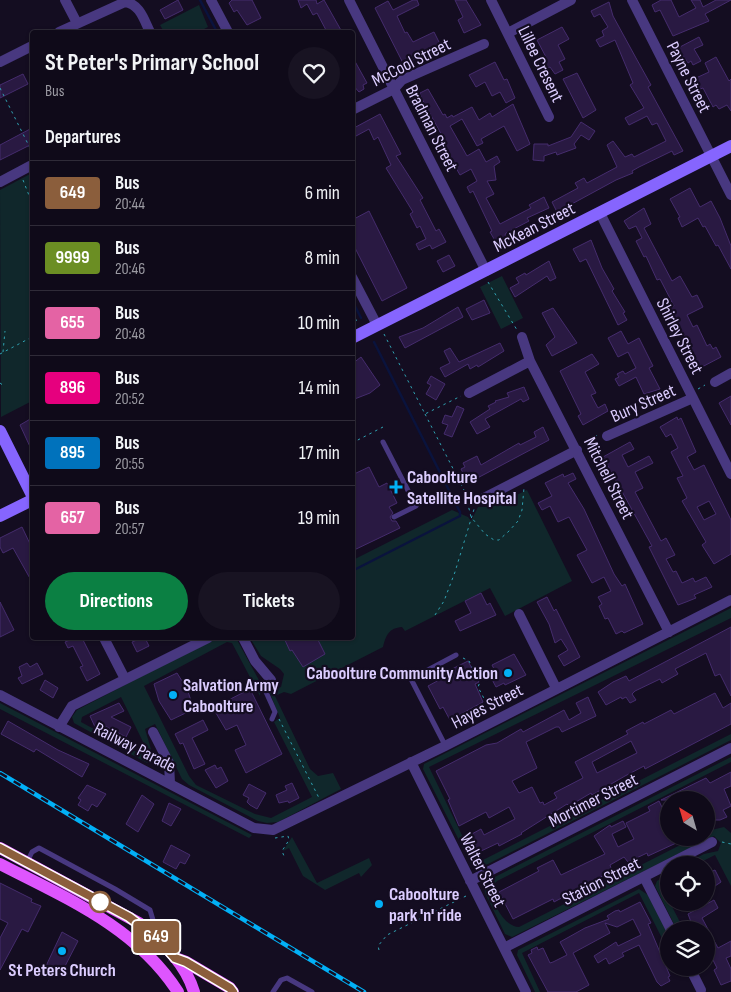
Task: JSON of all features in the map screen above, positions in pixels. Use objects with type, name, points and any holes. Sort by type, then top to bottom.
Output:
[{"type":"main road","name":"McKean Street","points":[[355,337],[380,330],[487,276],[600,213],[731,146]]},
{"type":"main road","points":[[0,431],[30,491]]},
{"type":"main road","points":[[0,516],[30,501]]},
{"type":"main road","points":[[0,848],[119,911],[148,930],[175,958],[194,992]]},
{"type":"main road","points":[[0,864],[95,914],[121,930],[154,959],[178,992]]},
{"type":"main road","points":[[175,958],[186,962],[230,988],[233,992]]},
{"type":"street","points":[[65,0],[77,23]]},
{"type":"street","points":[[212,0],[227,30]]},
{"type":"street","name":"Bradman Street","points":[[349,0],[487,276]]},
{"type":"street","name":"Lillee Cresent","points":[[491,0],[549,117]]},
{"type":"street","points":[[508,33],[571,0]]},
{"type":"street","name":"Payne Street","points":[[632,0],[731,195]]},
{"type":"street","points":[[63,30],[119,4],[130,3],[139,9],[149,30]]},
{"type":"street","name":"McCool Street","points":[[355,108],[394,89],[402,80],[484,44]]},
{"type":"street","points":[[0,62],[30,47]]},
{"type":"street","points":[[0,182],[30,166]]},
{"type":"street","name":"Shirley Street","points":[[600,213],[731,474]]},
{"type":"street","points":[[355,283],[380,330]]},
{"type":"street","name":"Mitchell Street","points":[[522,337],[530,361],[669,632]]},
{"type":"street","points":[[469,393],[530,361]]},
{"type":"street","points":[[715,382],[731,373]]},
{"type":"street","name":"Bury Street","points":[[606,436],[693,398]]},
{"type":"street","points":[[482,499],[577,450]]},
{"type":"street","name":"Hayes Street","points":[[254,828],[273,830],[324,806],[731,600]]},
{"type":"street","points":[[519,614],[556,688]]},
{"type":"street","points":[[105,640],[125,679]]},
{"type":"street","points":[[59,727],[72,706],[204,640]]},
{"type":"street","points":[[244,640],[255,661],[271,680]]},
{"type":"street","name":"Railway Parade","points":[[0,695],[254,828]]},
{"type":"street","points":[[154,732],[169,763],[170,783]]},
{"type":"street","name":"Mortimer Street","points":[[470,880],[731,748]]},
{"type":"street","name":"Walter Street","points":[[411,762],[526,992]]},
{"type":"street","name":"Station Street","points":[[504,948],[704,846]]},
{"type":"street","points":[[644,878],[666,921]]},
{"type":"street","points":[[694,976],[701,990]]},
{"type":"lane","points":[[383,442],[416,506],[394,517]]},
{"type":"lane","points":[[445,746],[411,679],[456,656]]},
{"type":"lane","points":[[271,680],[266,692],[274,717]]},
{"type":"lane","points":[[27,862],[34,850],[43,849],[115,888],[150,910],[153,920],[148,930]]},
{"type":"lane","points":[[274,991],[281,980],[287,978],[312,992]]},
{"type":"path","points":[[0,88],[30,148]]},
{"type":"path","points":[[19,172],[30,198]]},
{"type":"path","points":[[487,276],[522,337]]},
{"type":"path","points":[[355,318],[358,324]]},
{"type":"path","points":[[380,330],[425,414],[469,393]]},
{"type":"path","points":[[1,354],[6,331]]},
{"type":"path","points":[[1,354],[30,338]]},
{"type":"path","points":[[0,340],[4,341]]},
{"type":"path","points":[[693,398],[696,390],[715,382]]},
{"type":"path","points":[[0,383],[4,386]]},
{"type":"path","points":[[355,441],[383,427]]},
{"type":"path","points":[[577,450],[580,444],[599,435],[606,436]]},
{"type":"path","points":[[435,615],[444,601],[455,572],[475,506],[482,499]]},
{"type":"path","points":[[456,656],[469,661],[480,682],[478,687],[490,710]]},
{"type":"path","points":[[274,717],[324,806]]},
{"type":"path","points":[[284,856],[282,851],[289,840],[288,836]]},
{"type":"path","points":[[379,950],[378,946],[387,935],[466,896]]},
{"type":"green space","points":[[199,5],[208,27],[202,30],[163,30],[160,25]]},
{"type":"green space","points":[[30,174],[30,402],[1,417],[0,190]]},
{"type":"green space","points":[[502,276],[523,318],[501,329],[480,287]]},
{"type":"green space","points":[[527,490],[572,581],[505,616],[490,588],[405,631],[402,627],[394,629],[387,636],[383,647],[291,694],[284,692],[275,696],[310,769],[318,776],[333,773],[341,789],[278,822],[267,823],[258,821],[189,785],[182,779],[155,724],[145,729],[153,756],[151,761],[147,763],[74,723],[72,717],[77,710],[211,640],[237,640],[261,684],[260,696],[232,643],[227,642],[144,686],[189,776],[196,785],[255,814],[271,818],[312,797],[274,722],[280,718],[269,691],[281,687],[284,674],[261,656],[251,640],[355,640],[355,559],[452,510],[468,517],[471,521],[478,507],[491,507]],"holes":[[[121,697],[145,746],[140,754],[81,722],[82,717]]]},
{"type":"green space","points":[[731,608],[731,618],[429,767],[474,860],[479,862],[731,734],[731,740],[488,864],[479,867],[471,864],[423,769],[424,764]]},
{"type":"green space","points":[[0,703],[252,835],[249,838],[0,709]]},
{"type":"green space","points":[[731,757],[731,762],[674,791],[664,791]]},
{"type":"green space","points":[[660,793],[660,798],[497,881],[490,889],[496,907],[508,923],[519,927],[678,846],[694,846],[674,856],[660,856],[660,863],[512,937],[505,934],[485,893],[484,887],[491,879]]},
{"type":"green space","points":[[724,827],[731,833],[731,886],[715,855],[700,856],[718,851],[721,843],[715,837],[715,829]]},
{"type":"green space","points":[[292,837],[317,883],[369,858],[372,865],[361,877],[359,873],[325,890],[303,876],[289,848],[283,851]]},
{"type":"green space","points":[[660,879],[660,896],[655,886]]},
{"type":"green space","points":[[639,889],[648,895],[661,921],[660,934],[639,893],[522,953],[540,992],[535,992],[517,955],[518,950]]},
{"type":"green space","points":[[668,911],[674,911],[679,921],[672,921]]},
{"type":"building","points":[[178,0],[183,10],[165,19],[160,10]]},
{"type":"building","points":[[232,0],[252,0],[261,18],[247,25],[237,10],[234,12],[229,3]]},
{"type":"building","points":[[298,0],[316,0],[317,4],[324,0],[341,30],[326,30],[317,13],[313,15],[307,4],[301,8]]},
{"type":"building","points":[[413,0],[417,0],[419,5],[397,16],[405,33],[407,32],[413,42],[434,32],[441,46],[404,65],[375,8],[388,1],[393,10]]},
{"type":"building","points":[[455,0],[466,0],[481,25],[464,33],[458,20],[463,17]]},
{"type":"building","points":[[661,0],[671,0],[679,17],[696,8],[691,0],[700,0],[703,7],[716,0],[731,0],[705,14],[709,21],[673,36],[660,10],[655,12],[652,5]]},
{"type":"building","points":[[609,2],[613,16],[651,85],[648,87],[683,151],[674,155],[672,151],[557,212],[552,202],[578,188],[575,183],[584,178],[587,183],[617,167],[607,145],[613,141],[625,157],[632,154],[634,157],[666,141],[657,123],[652,125],[647,116],[629,125],[625,118],[644,108],[630,85],[633,83],[615,40],[600,47],[596,40],[604,36],[602,31],[608,27],[600,14],[594,17],[591,11]]},
{"type":"building","points":[[562,27],[569,39],[558,45],[565,59],[559,62],[563,70],[555,74],[550,67],[547,68],[544,61],[547,59],[537,40]]},
{"type":"building","points":[[699,37],[703,45],[694,49],[701,61],[693,65],[691,61],[688,63],[678,48]]},
{"type":"building","points":[[716,57],[729,81],[731,79],[731,111],[727,105],[719,109],[716,105],[713,107],[703,88],[700,89],[697,84],[696,78],[709,72],[705,63]]},
{"type":"building","points":[[355,61],[367,83],[363,85],[364,89],[359,92],[355,87]]},
{"type":"building","points":[[495,62],[504,80],[507,79],[515,98],[506,103],[500,92],[492,96],[485,82],[476,87],[469,75]]},
{"type":"building","points":[[577,73],[596,110],[583,118],[563,79]]},
{"type":"building","points":[[23,74],[28,84],[0,98],[0,85]]},
{"type":"building","points":[[428,89],[443,115],[445,114],[447,118],[452,115],[453,117],[472,107],[479,120],[490,113],[492,117],[513,104],[530,144],[517,151],[504,126],[481,139],[483,143],[477,146],[462,119],[450,126],[467,156],[479,149],[486,162],[497,156],[500,162],[494,166],[496,180],[487,181],[494,194],[486,198],[500,224],[531,208],[529,205],[544,197],[549,208],[527,218],[529,221],[506,233],[507,239],[497,244],[473,191],[470,193],[467,187],[477,181],[471,169],[460,175],[443,145],[446,143],[421,97],[420,93]]},
{"type":"building","points":[[380,114],[401,154],[396,156],[423,198],[420,200],[436,231],[439,229],[446,242],[432,249],[430,245],[419,250],[416,244],[426,239],[420,226],[417,228],[410,214],[413,212],[386,168],[391,165],[378,137],[374,140],[369,129],[356,136],[355,127]]},
{"type":"building","points":[[581,122],[595,131],[589,140],[581,135],[574,144],[576,148],[557,155],[556,152],[544,156],[544,161],[533,160],[534,144],[548,144],[548,146],[571,137]]},
{"type":"building","points":[[30,129],[30,145],[0,160],[0,145]]},
{"type":"building","points":[[690,188],[700,207],[711,201],[720,218],[731,246],[731,269],[718,245],[716,246],[705,226],[703,227],[698,218],[682,227],[678,218],[680,217],[670,199]]},
{"type":"building","points":[[644,208],[651,224],[644,228],[672,281],[680,276],[692,297],[697,295],[703,307],[687,315],[693,327],[697,325],[707,346],[710,344],[713,349],[716,347],[721,357],[700,368],[670,308],[674,306],[660,279],[657,280],[646,256],[644,257],[636,241],[642,238],[636,226],[629,229],[624,221]]},
{"type":"building","points":[[369,211],[407,288],[382,301],[355,248],[355,218]]},
{"type":"building","points":[[591,240],[602,268],[614,289],[612,291],[625,312],[623,313],[627,320],[618,325],[586,259],[580,262],[573,249]]},
{"type":"building","points":[[449,255],[455,266],[443,272],[437,261]]},
{"type":"building","points":[[549,261],[556,278],[550,281],[547,276],[515,297],[510,288],[519,283],[516,278],[525,273],[526,275]]},
{"type":"building","points":[[484,300],[490,313],[472,320],[466,309]]},
{"type":"building","points":[[458,307],[463,317],[405,348],[399,337],[423,328]]},
{"type":"building","points":[[553,308],[577,343],[552,356],[546,345],[555,337],[542,313]]},
{"type":"building","points":[[621,331],[628,344],[639,338],[653,366],[649,368],[660,389],[644,394],[636,377],[619,386],[615,379],[619,377],[617,374],[623,371],[625,374],[636,368],[628,352],[618,357],[608,338]]},
{"type":"building","points":[[500,343],[504,351],[478,367],[477,365],[470,369],[468,364],[445,377],[440,368],[450,363],[444,351],[450,348],[459,362]]},
{"type":"building","points":[[592,354],[599,364],[585,372],[596,393],[591,395],[598,408],[605,404],[608,411],[583,425],[578,416],[581,414],[560,371]]},
{"type":"building","points":[[361,357],[380,385],[370,393],[355,399],[355,362]]},
{"type":"building","points":[[431,376],[445,384],[436,400],[426,394],[431,385],[427,383]]},
{"type":"building","points":[[524,387],[529,399],[523,402],[521,399],[485,419],[490,427],[477,434],[470,422],[490,409],[488,406],[495,401],[509,397],[507,393]]},
{"type":"building","points":[[731,396],[731,425],[719,403]]},
{"type":"building","points":[[457,406],[464,409],[452,437],[444,434],[448,425],[442,423],[445,415],[452,417]]},
{"type":"building","points":[[677,417],[678,420],[681,418],[696,452],[687,457],[694,470],[704,465],[731,520],[731,554],[714,564],[702,545],[706,542],[682,501],[687,498],[677,478],[683,476],[671,452],[678,448],[671,434],[666,437],[660,427]],"holes":[[[709,501],[716,514],[704,520],[697,507]]]},
{"type":"building","points":[[30,419],[30,447],[20,425]]},
{"type":"building","points":[[543,427],[549,440],[468,483],[461,469],[465,467],[463,463],[477,456],[481,465],[519,443],[520,445],[536,437],[534,432]]},
{"type":"building","points":[[630,442],[634,449],[622,455],[628,467],[649,456],[653,463],[635,472],[643,488],[635,492],[661,541],[666,538],[675,555],[666,559],[673,572],[676,571],[682,583],[693,578],[695,582],[706,577],[712,587],[694,595],[696,598],[678,605],[649,547],[652,546],[603,457]]},
{"type":"building","points":[[369,467],[379,487],[387,483],[397,503],[389,507],[393,513],[390,517],[392,521],[396,521],[400,528],[355,550],[355,474]]},
{"type":"building","points":[[573,473],[576,479],[568,483],[584,509],[614,574],[622,586],[625,584],[643,624],[624,633],[622,631],[616,634],[608,618],[605,619],[599,606],[602,604],[598,597],[611,591],[604,577],[592,583],[577,555],[587,550],[569,517],[558,522],[550,506],[542,510],[538,503],[552,496],[545,483],[563,474],[564,477]]},
{"type":"building","points":[[22,527],[30,544],[30,578],[13,548],[3,553],[0,547],[0,538]]},
{"type":"building","points":[[481,593],[487,605],[490,603],[496,615],[460,631],[455,621],[471,613],[465,601]]},
{"type":"building","points":[[547,597],[554,611],[556,609],[580,657],[564,666],[558,656],[568,650],[561,639],[555,643],[549,624],[537,602]]},
{"type":"building","points":[[0,602],[14,630],[0,637]]},
{"type":"building","points":[[731,627],[731,696],[720,674],[715,676],[706,653],[675,669],[678,674],[662,683],[660,679],[635,691],[632,694],[636,700],[630,703],[626,697],[622,699],[621,697],[606,705],[598,692],[626,676],[629,681]]},
{"type":"building","points":[[83,640],[100,674],[87,681],[80,667],[83,666],[73,646],[68,648],[65,642]]},
{"type":"building","points":[[146,640],[149,646],[137,652],[132,642]]},
{"type":"building","points":[[285,640],[318,640],[325,654],[303,667],[292,650],[290,651]]},
{"type":"building","points":[[514,654],[526,675],[496,687],[488,672],[494,669],[492,665]]},
{"type":"building","points":[[468,661],[479,682],[475,684],[483,702],[450,720],[443,707],[440,709],[428,686],[452,673],[450,670]]},
{"type":"building","points":[[27,663],[30,667],[37,663],[43,674],[22,684],[18,678],[22,676],[19,667]]},
{"type":"building","name":"Salvation Army Caboolture","points":[[177,673],[187,689],[194,709],[171,720],[159,701],[154,684]]},
{"type":"building","points":[[45,680],[58,688],[53,698],[40,690]]},
{"type":"building","points":[[250,689],[282,754],[246,773],[235,750],[246,745],[237,725],[226,730],[213,708]]},
{"type":"building","points":[[715,693],[723,708],[731,703],[731,724],[645,769],[644,766],[592,795],[591,793],[569,806],[567,804],[522,834],[499,846],[498,843],[479,852],[470,835],[481,829],[484,835],[515,819],[509,807],[489,818],[486,812],[459,826],[448,800],[450,799],[436,771],[486,745],[497,743],[521,729],[523,732],[564,710],[569,720],[581,713],[576,703],[588,697],[596,716],[562,732],[559,727],[556,727],[526,742],[537,768],[512,781],[519,793],[532,787],[540,803],[543,802],[544,805],[557,798],[554,793],[583,778],[575,762],[628,734],[626,731],[643,722],[644,724],[671,710],[674,714]],"holes":[[[631,741],[637,753],[597,773],[592,762]]]},
{"type":"building","points":[[119,703],[124,711],[111,717],[131,727],[126,737],[101,724],[95,727],[90,716]]},
{"type":"building","points":[[203,720],[208,730],[192,738],[205,764],[194,769],[183,743],[180,744],[175,734]]},
{"type":"building","points":[[8,721],[58,750],[89,764],[82,777],[36,749],[34,752],[1,734]]},
{"type":"building","points":[[215,765],[217,769],[221,767],[228,781],[216,788],[205,770]]},
{"type":"building","points":[[731,772],[731,786],[724,789],[731,806],[723,810],[727,817],[720,820],[715,820],[715,791],[679,791],[706,778],[710,783]]},
{"type":"building","points":[[292,783],[299,798],[289,803],[288,801],[279,803],[276,795],[287,790],[285,786]]},
{"type":"building","points":[[249,784],[266,793],[257,809],[247,802],[249,798],[243,795]]},
{"type":"building","points":[[87,785],[106,794],[97,807],[92,804],[88,811],[78,805],[81,800],[78,798]]},
{"type":"building","points":[[142,795],[154,804],[138,832],[126,824]]},
{"type":"building","points":[[659,801],[660,846],[670,846],[648,856],[647,853],[628,862],[624,857],[610,865],[612,871],[554,902],[553,899],[513,919],[499,892],[539,871],[537,868],[553,860],[561,875],[605,854],[594,836],[610,825],[611,827],[623,821],[626,827],[612,834],[618,847],[634,839],[626,823],[650,811],[648,807]]},
{"type":"building","points":[[169,803],[181,809],[171,826],[162,821]]},
{"type":"building","points":[[171,845],[190,855],[185,864],[180,862],[176,869],[163,862]]},
{"type":"building","points":[[715,870],[721,882],[715,886]]},
{"type":"building","points":[[0,883],[32,899],[31,902],[41,906],[28,932],[22,929],[0,970],[0,938],[8,923],[0,919]]},
{"type":"building","points":[[640,902],[651,923],[648,924],[660,952],[660,976],[670,976],[668,977],[670,981],[661,986],[657,982],[639,945],[622,953],[624,956],[609,964],[606,958],[598,963],[594,956],[616,942],[618,946],[641,935],[633,919],[617,927],[605,923],[610,933],[573,953],[589,985],[576,992],[548,992],[528,955],[532,953],[531,950],[537,947],[538,950],[543,948],[550,963],[553,962],[567,955],[560,942],[585,928],[609,919],[607,916],[615,911],[619,910],[620,912]]},
{"type":"building","points":[[694,911],[713,911],[702,918],[704,921],[691,921],[688,914]]},
{"type":"building","name":"St Peters Church","points":[[62,932],[78,941],[63,970],[57,975],[46,969],[46,966]]},
{"type":"building","points":[[731,941],[731,956],[726,958],[731,969],[731,981],[721,985],[715,972],[717,968],[715,964],[715,942],[718,948]]},
{"type":"waterway","points":[[200,0],[216,30]]},
{"type":"waterway","points":[[355,306],[361,318]]},
{"type":"waterway","points":[[355,569],[460,516],[460,512],[374,342]]},
{"type":"railway","points":[[0,773],[364,992]]},
{"type":"bus line","name":"649","points":[[0,848],[139,923],[158,939],[175,958],[186,962],[230,988],[233,992]]},
{"type":"place","name":"Caboolture Satellite Hospital","points":[[396,487]]},
{"type":"place","name":"Caboolture Community Action","points":[[508,673]]},
{"type":"place","name":"Salvation Army Caboolture","points":[[173,695]]},
{"type":"place","name":"Caboolture park 'n' ride","points":[[379,904]]},
{"type":"place","name":"St Peters Church","points":[[62,951]]}]
